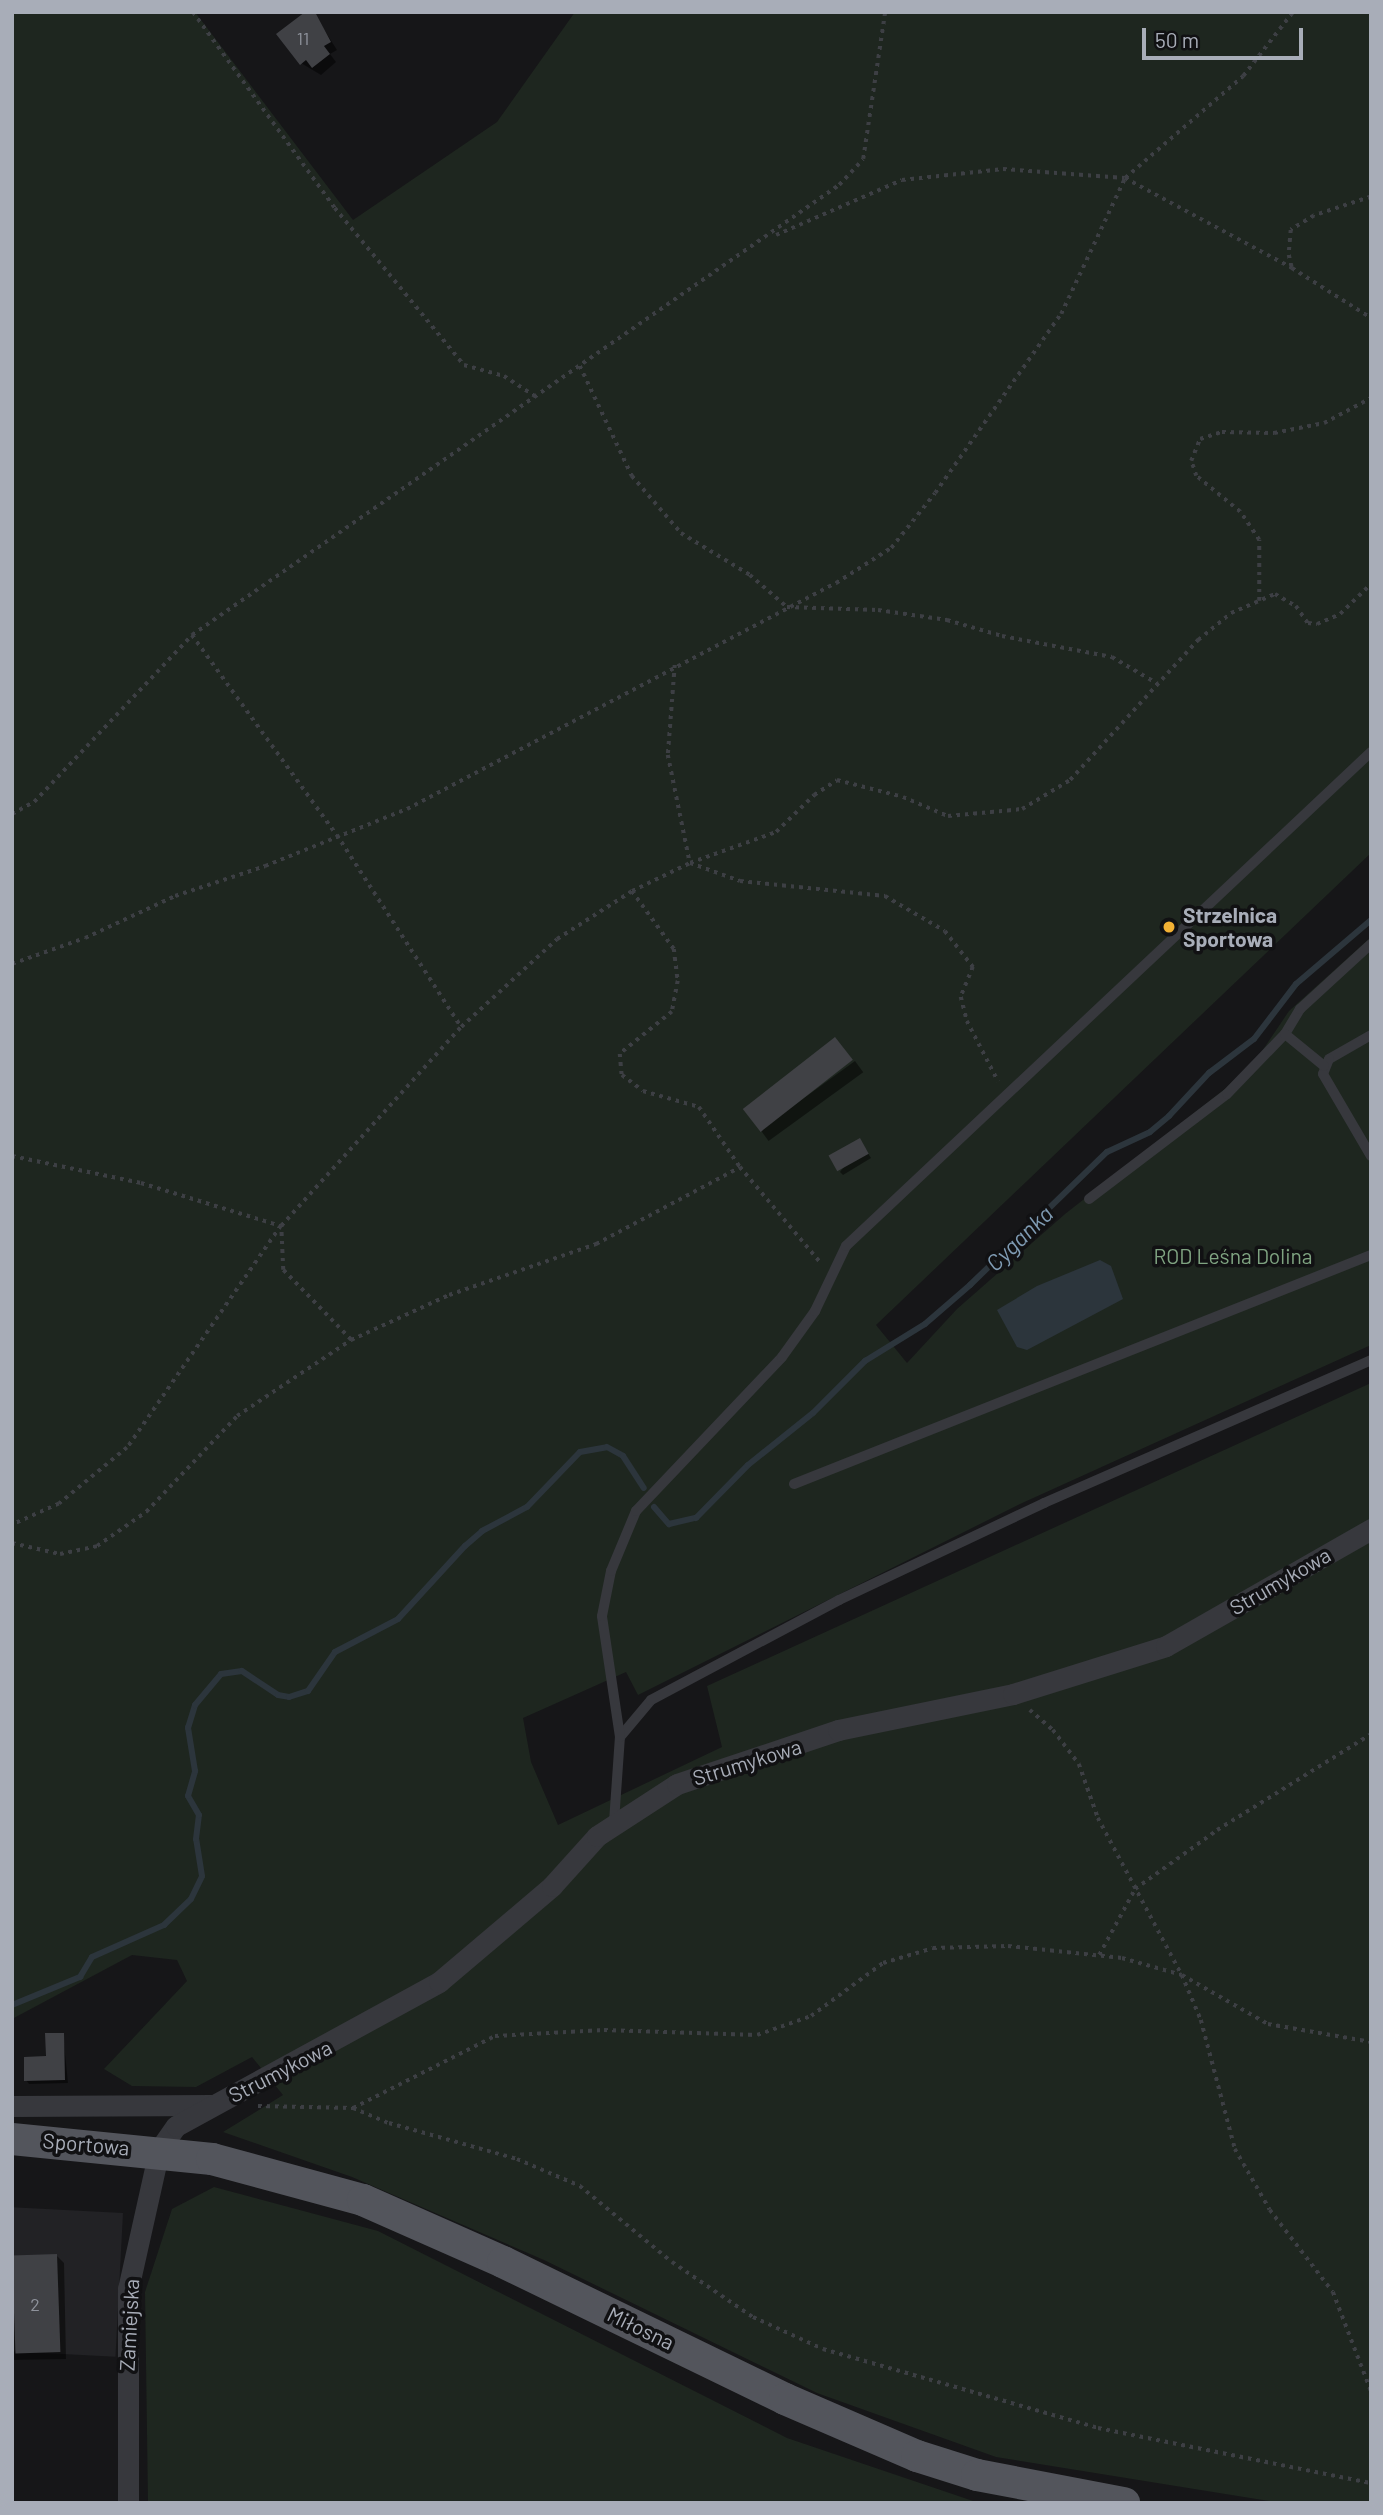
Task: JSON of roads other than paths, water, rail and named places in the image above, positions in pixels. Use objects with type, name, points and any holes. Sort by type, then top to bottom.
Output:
[{"type":"main road","name":"Sportowa","points":[[12,2139],[159,2150]]},
{"type":"main road","name":"Miłosna","points":[[159,2150],[212,2159],[363,2200],[515,2268],[785,2399],[917,2456],[977,2474],[1124,2503]]},
{"type":"street","name":"Strumykowa","points":[[159,2150],[176,2126],[439,1982],[543,1895],[614,1822],[677,1784],[747,1759],[794,1749],[838,1730],[1013,1694],[1166,1646],[1371,1528]]},
{"type":"street","points":[[12,2106],[214,2105]]},
{"type":"street","name":"Zamiejska","points":[[128,2503],[128,2289],[159,2150]]},
{"type":"lane","points":[[614,1822],[620,1737],[602,1616],[621,1544],[636,1511],[675,1465],[782,1357],[815,1311],[830,1273],[846,1246],[1371,752]]},
{"type":"lane","points":[[1089,1199],[1227,1094],[1285,1034],[1300,1009],[1371,944]]},
{"type":"lane","points":[[1285,1034],[1324,1066]]},
{"type":"lane","points":[[1371,1035],[1324,1066],[1323,1074],[1371,1156]]},
{"type":"lane","points":[[794,1484],[1371,1255]]},
{"type":"lane","points":[[620,1737],[652,1700],[839,1600],[1044,1503],[1371,1360]]},
{"type":"waterway","name":"Cyganka","points":[[654,1507],[669,1524],[696,1518],[748,1465],[813,1413],[865,1361],[925,1324],[970,1285],[1107,1152],[1150,1132],[1169,1116],[1209,1073],[1254,1039],[1296,984],[1371,920]]},
{"type":"waterway","points":[[12,2005],[80,1977],[92,1957],[164,1925],[191,1899],[202,1876],[196,1839],[199,1815],[188,1796],[195,1771],[188,1728],[195,1705],[221,1674],[242,1671],[278,1695],[289,1697],[308,1691],[335,1652],[398,1619],[465,1546],[482,1531],[527,1507],[580,1452],[607,1447],[623,1456],[644,1488]]},
{"type":"place","name":"Strzelnica Sportowa","points":[[1169,927]]},
{"type":"park label","name":"ROD Leśna Dolina","points":[[1233,1256]]}]
